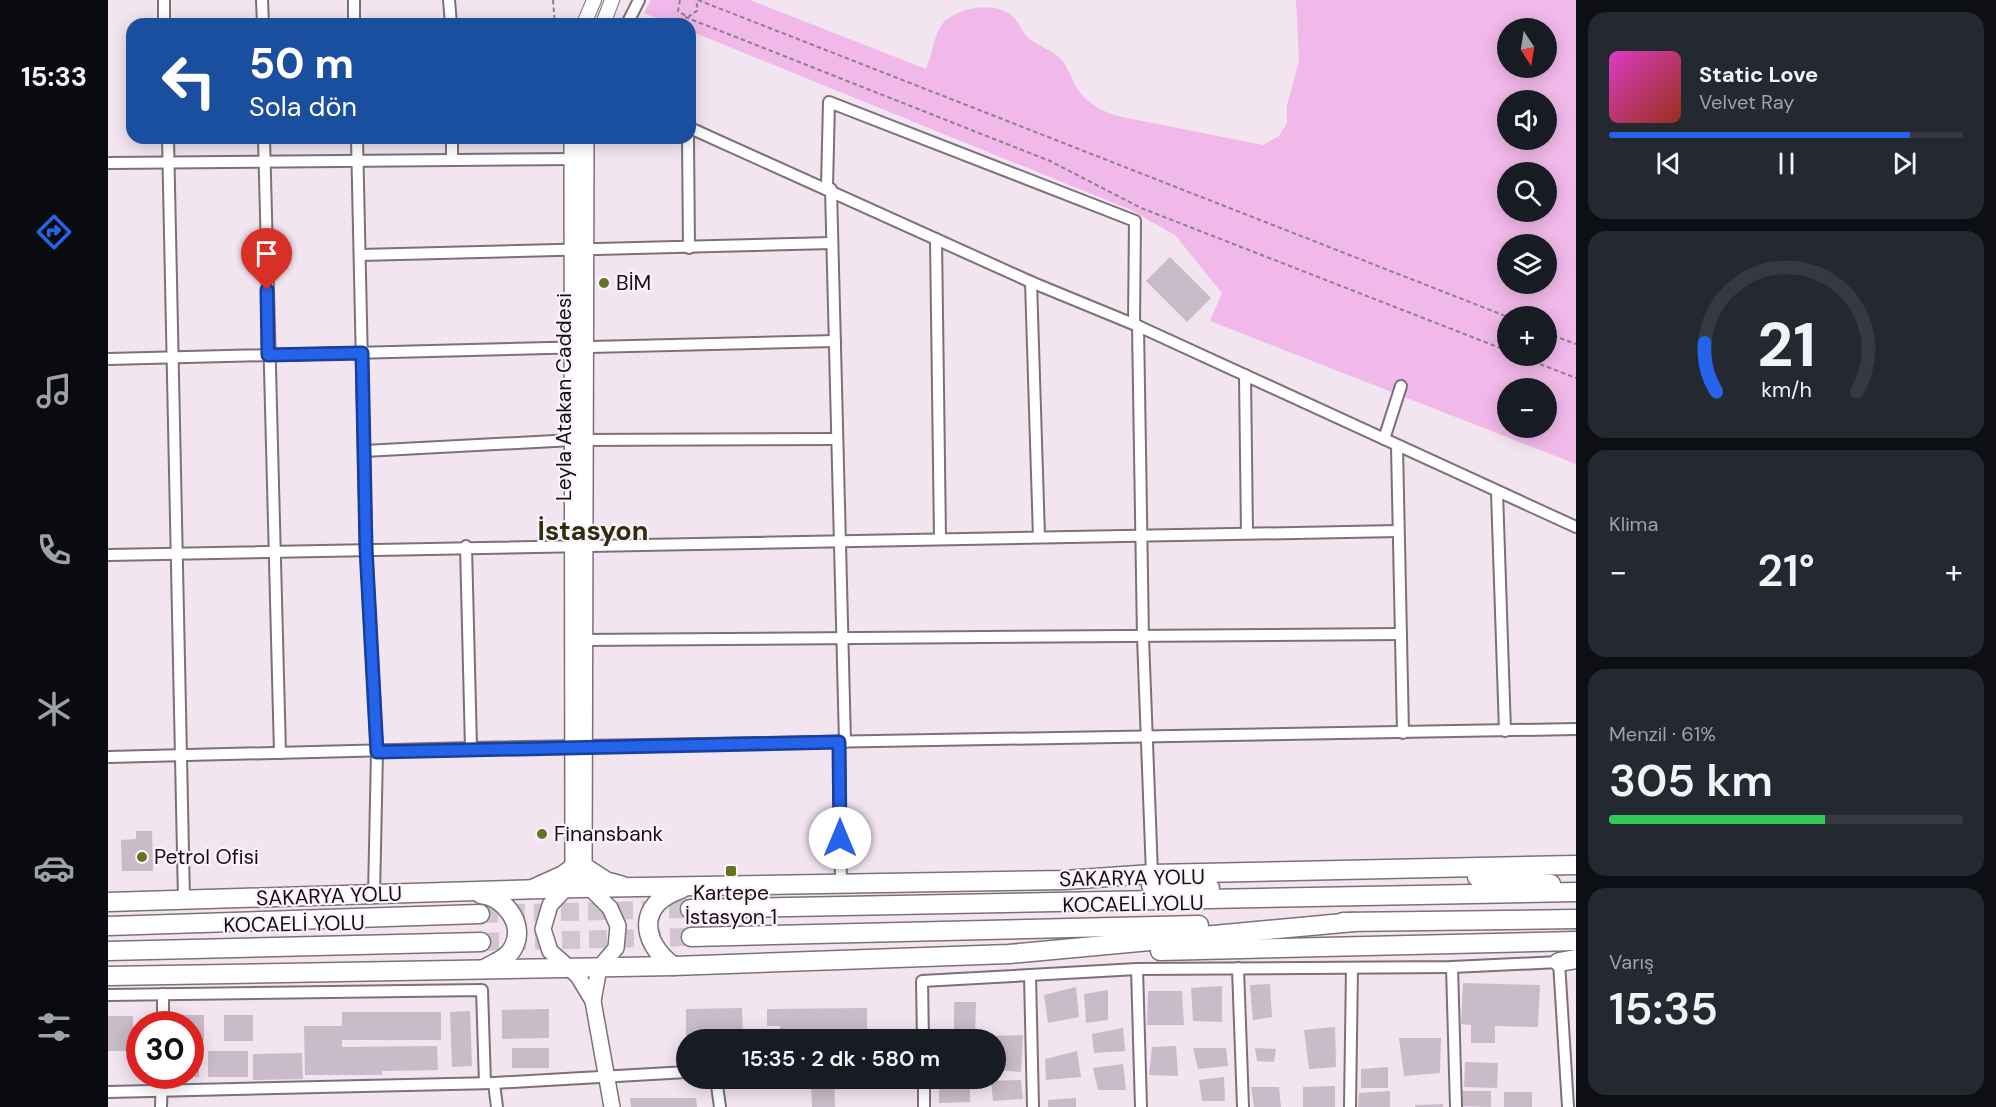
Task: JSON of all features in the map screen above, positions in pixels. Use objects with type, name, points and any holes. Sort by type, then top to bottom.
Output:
[{"type":"highway","points":[[108,902],[565,889],[581,872],[634,888],[841,886],[1065,880],[1152,874],[1576,865]]},
{"type":"highway","points":[[1346,869],[1528,880],[1576,890]]},
{"type":"highway","points":[[1065,880],[1362,896]]},
{"type":"highway","points":[[673,966],[652,946],[648,924],[650,914],[659,900],[685,887]]},
{"type":"highway","name":"SAKARYA YOLU","points":[[690,909],[1576,890]]},
{"type":"highway","points":[[463,892],[494,898],[509,910],[517,928],[514,947],[501,960],[483,970]]},
{"type":"highway","name":"SAKARYA YOLU","points":[[108,926],[480,914]]},
{"type":"highway","name":"KOCAELİ YOLU","points":[[691,937],[1354,922],[1576,920]]},
{"type":"highway","points":[[1009,954],[1354,922]]},
{"type":"highway","points":[[108,976],[599,968],[1009,954],[1576,941]]},
{"type":"highway","name":"KOCAELİ YOLU","points":[[108,951],[481,942]]},
{"type":"main road","name":"Leyla Atakan Caddesi","points":[[575,144],[579,159],[578,747],[581,872]]},
{"type":"main road","name":"Leyla Atakan Caddesi","points":[[579,159],[584,144]]},
{"type":"main road","points":[[525,890],[581,872],[610,908],[618,927],[616,948],[599,968],[593,1001],[612,1107]]},
{"type":"main road","points":[[565,889],[550,905],[543,929],[550,951],[571,968],[593,1001]]},
{"type":"street","points":[[164,0],[164,18]]},
{"type":"street","points":[[262,0],[263,18]]},
{"type":"street","points":[[354,0],[354,18]]},
{"type":"street","points":[[449,0],[450,18]]},
{"type":"street","points":[[586,18],[594,0]]},
{"type":"street","points":[[605,18],[612,0]]},
{"type":"street","points":[[630,18],[639,0]]},
{"type":"street","points":[[841,886],[842,640],[829,188],[829,102],[1135,221],[1143,638],[1152,874]]},
{"type":"street","points":[[696,131],[829,188],[1031,282],[1136,325],[1576,527]]},
{"type":"street","points":[[168,144],[184,900]]},
{"type":"street","points":[[264,144],[272,551],[279,753]]},
{"type":"street","points":[[357,144],[366,548],[377,752],[374,896]]},
{"type":"street","points":[[452,144],[452,159]]},
{"type":"street","points":[[688,144],[689,248]]},
{"type":"street","points":[[108,163],[579,159]]},
{"type":"street","points":[[936,239],[940,538]]},
{"type":"street","points":[[360,255],[832,243]]},
{"type":"street","points":[[1031,282],[1039,537]]},
{"type":"street","points":[[108,359],[834,341]]},
{"type":"street","points":[[1245,375],[1247,533]]},
{"type":"street","points":[[1384,439],[1401,386]]},
{"type":"street","points":[[364,451],[579,440],[837,439]]},
{"type":"street","points":[[1397,446],[1403,733]]},
{"type":"street","points":[[1497,492],[1504,731]]},
{"type":"street","points":[[108,555],[578,542],[839,541],[1398,531]]},
{"type":"street","points":[[466,546],[471,748]]},
{"type":"street","points":[[578,640],[1143,638],[1401,634]]},
{"type":"street","points":[[108,757],[471,748],[1576,729]]},
{"type":"street","points":[[923,1029],[921,981],[1137,969],[1452,967],[1570,962],[1568,1107]]},
{"type":"street","points":[[1452,967],[1456,1107]]},
{"type":"street","points":[[1238,968],[1243,1107]]},
{"type":"street","points":[[1350,1107],[1352,968]]},
{"type":"street","points":[[1137,969],[1141,1107]]},
{"type":"street","points":[[1030,975],[1033,1107]]},
{"type":"street","points":[[108,995],[482,990],[490,1083],[497,1107]]},
{"type":"street","points":[[163,994],[163,1011]]},
{"type":"street","points":[[108,1092],[490,1083],[676,1073]]},
{"type":"street","points":[[718,1089],[720,1107]]},
{"type":"street","points":[[924,1089],[924,1107]]},
{"type":"street","points":[[161,1107],[162,1091]]},
{"type":"path","points":[[553,0],[554,18]]},
{"type":"path","points":[[679,0],[678,11],[685,17],[692,16],[698,10],[697,0],[1497,313]]},
{"type":"path","points":[[696,21],[1050,161],[1141,208],[1497,347]]},
{"type":"path","points":[[1557,337],[1576,344]]},
{"type":"path","points":[[1545,366],[1576,378]]},
{"type":"shaded area","points":[[651,0],[750,0],[926,69],[938,32],[951,16],[980,7],[1000,9],[1015,19],[1031,40],[1061,59],[1081,94],[1100,109],[1117,116],[1263,145],[1279,136],[1287,123],[1287,105],[1299,61],[1296,0],[1576,0],[1576,464],[1509,438],[1557,438],[1557,378],[1497,378],[1497,433],[1210,321],[1222,293],[1175,235],[1131,210],[696,33],[696,18],[657,18],[644,13]]},
{"type":"building","points":[[1170,257],[1211,298],[1187,322],[1146,281]]},
{"type":"building","points":[[136,831],[152,831],[153,871],[122,871],[121,840],[136,839]]},
{"type":"building","points":[[1463,983],[1540,985],[1538,1027],[1495,1026],[1495,1043],[1471,1043],[1471,1025],[1461,1024]]},
{"type":"building","points":[[1270,984],[1272,1017],[1253,1020],[1250,985]]},
{"type":"building","points":[[1222,986],[1222,1022],[1193,1021],[1191,988]]},
{"type":"building","points":[[1076,987],[1079,1017],[1048,1023],[1044,995]]},
{"type":"building","points":[[1108,990],[1108,1020],[1086,1023],[1084,994]]},
{"type":"building","points":[[1148,991],[1182,991],[1184,1025],[1147,1025]]},
{"type":"building","points":[[954,1002],[976,1002],[975,1029],[954,1029]]},
{"type":"building","points":[[742,1008],[743,1029],[686,1029],[686,1009]]},
{"type":"building","points":[[867,1008],[867,1029],[780,1029],[780,1026],[767,1026],[767,1009]]},
{"type":"building","points":[[549,1009],[549,1038],[502,1039],[502,1010]]},
{"type":"building","points":[[470,1011],[472,1066],[452,1067],[450,1012]]},
{"type":"building","points":[[342,1012],[441,1012],[441,1040],[342,1040],[342,1047],[437,1046],[438,1070],[382,1071],[382,1075],[305,1075],[304,1026],[342,1026]]},
{"type":"building","points":[[224,1015],[253,1015],[253,1041],[224,1041]]},
{"type":"building","points":[[108,1016],[126,1016],[126,1051],[108,1051]]},
{"type":"building","points":[[1335,1027],[1336,1067],[1309,1069],[1304,1030]]},
{"type":"building","points":[[1123,1028],[1125,1051],[1094,1053],[1092,1034]]},
{"type":"building","points":[[1023,1035],[1021,1072],[1006,1071],[1006,1036]]},
{"type":"building","points":[[1399,1038],[1441,1038],[1440,1073],[1404,1076]]},
{"type":"building","points":[[1176,1046],[1178,1076],[1149,1075],[1152,1047]]},
{"type":"building","points":[[512,1048],[549,1048],[549,1068],[512,1068]]},
{"type":"building","points":[[1193,1048],[1226,1048],[1228,1066],[1198,1069]]},
{"type":"building","points":[[1255,1048],[1276,1049],[1274,1062],[1257,1061]]},
{"type":"building","points":[[208,1051],[248,1051],[248,1077],[208,1077]]},
{"type":"building","points":[[1077,1051],[1081,1077],[1046,1080],[1045,1059]]},
{"type":"building","points":[[302,1053],[303,1079],[253,1080],[253,1054]]},
{"type":"building","points":[[1465,1062],[1498,1063],[1497,1088],[1464,1087]]},
{"type":"building","points":[[1123,1064],[1126,1090],[1098,1090],[1093,1068]]},
{"type":"building","points":[[1388,1067],[1388,1088],[1361,1088],[1361,1069]]},
{"type":"building","points":[[1224,1077],[1225,1101],[1202,1101],[1199,1080]]},
{"type":"building","points":[[1006,1080],[1021,1080],[1023,1099],[993,1101],[992,1089],[1006,1089]]},
{"type":"building","points":[[1335,1086],[1335,1107],[1303,1107],[1303,1087]]},
{"type":"building","points":[[1251,1087],[1279,1087],[1281,1107],[1254,1107]]},
{"type":"building","points":[[811,1089],[834,1089],[835,1107],[812,1107]]},
{"type":"building","points":[[939,1089],[970,1089],[970,1102],[939,1103]]},
{"type":"building","points":[[1390,1091],[1390,1107],[1358,1107],[1359,1093]]},
{"type":"building","points":[[1461,1091],[1491,1091],[1491,1107],[1461,1106]]},
{"type":"building","points":[[1504,1092],[1532,1092],[1532,1107],[1504,1107]]},
{"type":"building","points":[[630,1098],[696,1098],[697,1107],[631,1107]]},
{"type":"building","points":[[1076,1098],[1076,1107],[1048,1107],[1048,1100]]},
{"type":"building","points":[[1443,1104],[1443,1107],[1415,1107],[1415,1105]]},
{"type":"tunnel","points":[[480,914],[690,909]]},
{"type":"tunnel","points":[[481,942],[691,937]]},
{"type":"place","name":"BİM","points":[[604,283]]},
{"type":"place","name":"Finansbank","points":[[542,834]]},
{"type":"place","name":"Petrol Ofisi","points":[[142,857]]},
{"type":"place","name":"Kartepe İstasyon 1","points":[[731,871]]},
{"type":"district","name":"İstasyon","points":[[593,531]]},
{"type":"route","points":[[267,290],[268,355],[362,353],[366,548],[377,752],[471,748],[839,742],[840,838]]}]
